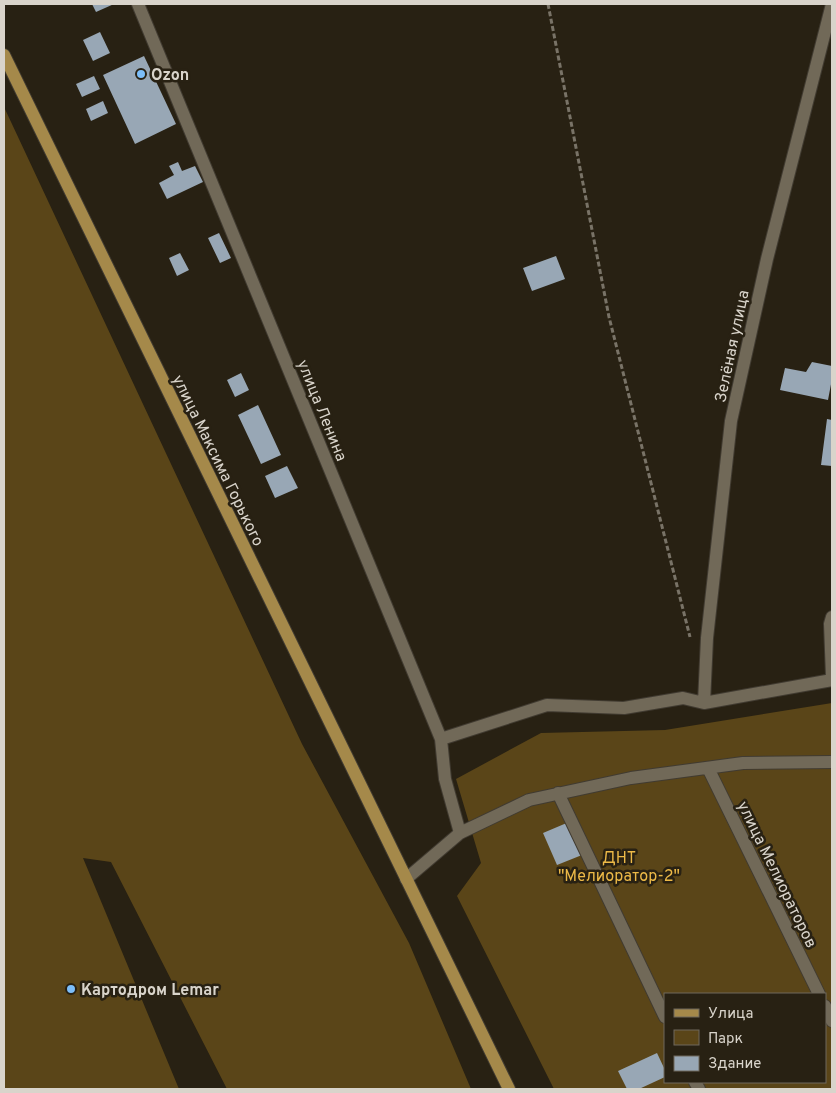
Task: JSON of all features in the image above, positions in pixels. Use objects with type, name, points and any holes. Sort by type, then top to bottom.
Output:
[{"type":"main road","name":"улица Максима Горького","points":[[4,56],[509,1089]]},
{"type":"street","name":"улица Ленина","points":[[138,4],[441,739],[445,779],[460,834]]},
{"type":"street","name":"Зелёная улица","points":[[704,703],[707,638],[731,421],[767,259],[832,4]]},
{"type":"street","points":[[441,739],[548,705],[624,708],[683,698],[704,703],[832,678],[830,624],[832,617]]},
{"type":"street","points":[[406,879],[460,834],[529,800],[631,778],[743,763],[832,762]]},
{"type":"street","name":"улица Мелиораторов","points":[[708,768],[819,993]]},
{"type":"street","points":[[558,794],[664,1015]]},
{"type":"street","points":[[826,1008],[832,1021]]},
{"type":"path","points":[[548,4],[609,318],[690,637],[707,638]]},
{"type":"green space","points":[[4,107],[302,744],[409,943],[471,1089],[227,1089],[111,862],[83,858],[179,1089],[4,1089]]},
{"type":"green space","name":"ДНТ \"Мелиоратор-2\"","points":[[832,703],[832,1089],[554,1089],[457,896],[481,863],[456,779],[541,733],[665,730]]},
{"type":"building","points":[[92,4],[114,4],[96,12]]},
{"type":"building","points":[[100,32],[110,53],[93,61],[83,40]]},
{"type":"building","points":[[144,56],[176,124],[135,144],[103,75]]},
{"type":"building","points":[[94,76],[100,89],[82,97],[76,84]]},
{"type":"building","points":[[103,101],[108,113],[91,121],[86,109]]},
{"type":"building","points":[[178,162],[182,171],[195,166],[203,182],[167,199],[159,183],[174,175],[169,166]]},
{"type":"building","points":[[219,233],[231,258],[220,263],[208,238]]},
{"type":"building","points":[[180,253],[189,270],[177,276],[169,258]]},
{"type":"building","points":[[556,256],[565,279],[532,291],[523,268]]},
{"type":"building","points":[[812,362],[832,366],[832,379],[828,400],[780,390],[785,368],[806,372]]},
{"type":"building","points":[[241,373],[249,390],[235,397],[227,380]]},
{"type":"building","points":[[258,405],[281,455],[261,464],[238,415]]},
{"type":"building","points":[[827,419],[832,420],[832,466],[821,465]]},
{"type":"building","points":[[287,466],[298,488],[275,498],[265,476]]},
{"type":"building","points":[[569,822],[582,855],[557,865],[543,833]]},
{"type":"building","points":[[657,1053],[664,1068],[664,1077],[639,1089],[627,1089],[618,1071]]},
{"type":"place","name":"Ozon","points":[[141,74]]},
{"type":"place","name":"Картодром Lemar","points":[[71,989]]}]
